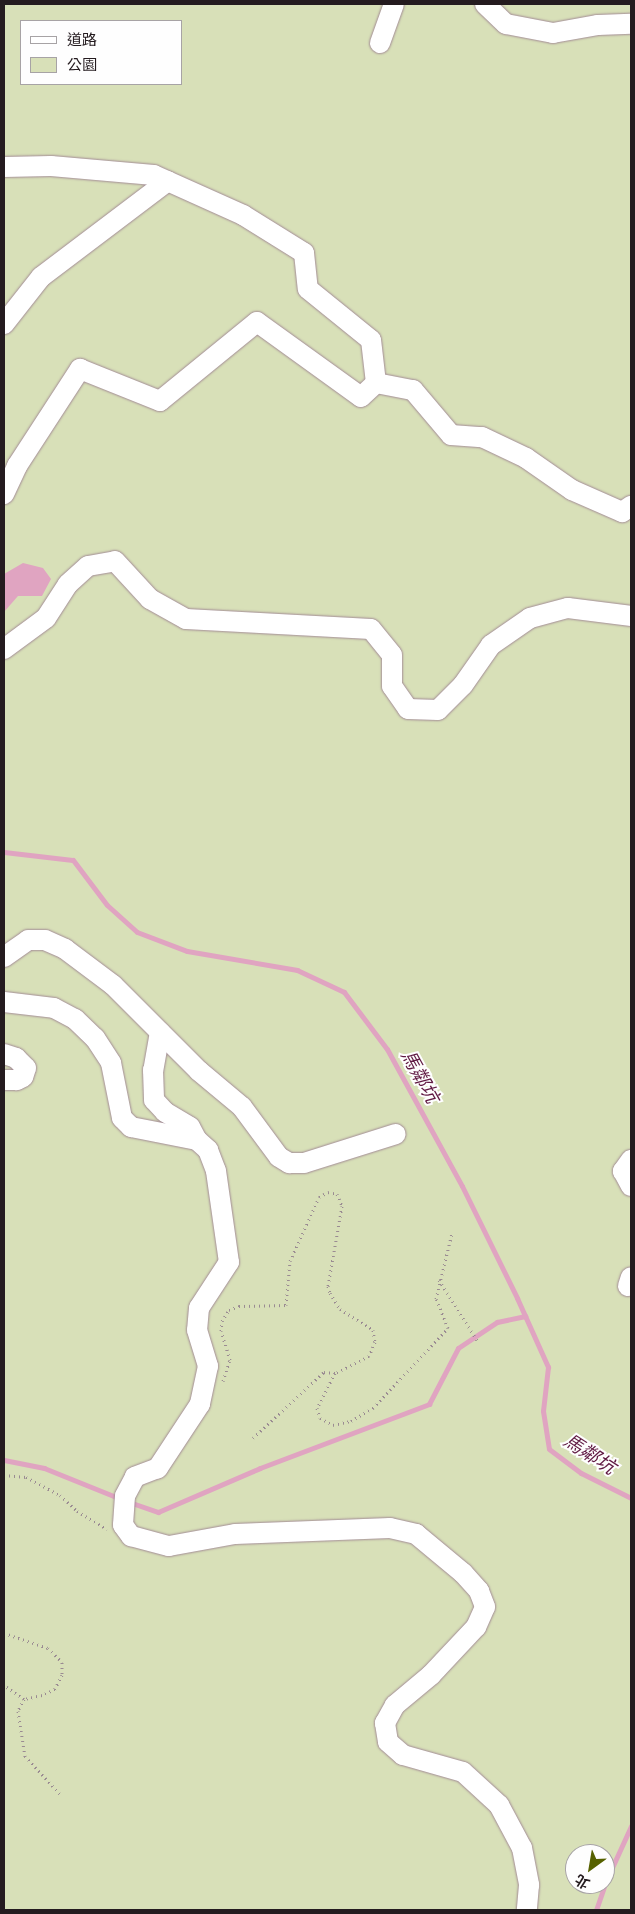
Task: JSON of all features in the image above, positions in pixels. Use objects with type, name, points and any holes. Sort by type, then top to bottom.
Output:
[{"type":"street","points":[[380,43],[394,4]]},
{"type":"street","points":[[485,4],[506,24],[553,34],[598,25],[631,24]]},
{"type":"street","points":[[4,168],[51,166],[154,175],[243,215],[304,253],[308,289],[371,340],[376,383]]},
{"type":"street","points":[[4,324],[40,277],[168,181]]},
{"type":"street","points":[[4,494],[17,466],[80,369],[160,401],[257,322],[360,397],[376,383]]},
{"type":"street","points":[[376,383],[413,390],[451,435],[482,437],[526,458],[572,490],[622,512],[631,506]]},
{"type":"street","points":[[4,649],[46,618],[68,584],[88,566],[115,561],[150,599],[186,620],[371,629],[392,655],[392,686],[408,709],[438,710],[463,685],[491,645],[530,618],[568,608],[631,616]]},
{"type":"street","points":[[4,957],[28,940],[45,940],[65,949],[113,985],[199,1071],[242,1108],[279,1157],[289,1163],[304,1162],[396,1134]]},
{"type":"street","points":[[4,1002],[54,1008],[75,1019],[96,1038],[111,1063],[122,1118],[132,1127],[197,1140]]},
{"type":"street","points":[[160,1032],[153,1070],[154,1100],[165,1112],[190,1127],[197,1140],[208,1150],[216,1171],[229,1262],[199,1308],[197,1330],[208,1366],[200,1404],[158,1468],[136,1477],[123,1505],[123,1525],[131,1536],[169,1546],[235,1534],[390,1528],[416,1534],[463,1573],[479,1591],[485,1607],[476,1626],[430,1674],[395,1705],[385,1723],[388,1742],[403,1755],[463,1772],[499,1805],[522,1848],[529,1885],[527,1910]]},
{"type":"street","points":[[4,1054],[16,1058],[26,1068],[23,1076],[17,1080],[4,1080]]},
{"type":"street","points":[[631,1160],[623,1171],[631,1186]]},
{"type":"path","points":[[220,1385],[226,1378],[230,1360],[221,1331],[222,1321],[229,1310],[240,1306],[286,1305],[290,1261],[320,1197],[328,1192],[337,1194],[342,1206],[328,1286],[340,1309],[373,1330],[375,1342],[369,1356],[335,1373],[324,1372],[253,1438]]},
{"type":"path","points":[[335,1373],[317,1408],[320,1418],[333,1425],[351,1421],[373,1408],[448,1328],[436,1298],[439,1279],[452,1233]]},
{"type":"path","points":[[439,1279],[477,1340]]},
{"type":"path","points":[[4,1475],[26,1477],[60,1495],[98,1526],[131,1536]]},
{"type":"path","points":[[4,1633],[48,1648],[62,1662],[62,1675],[55,1689],[24,1699],[18,1711],[25,1756],[61,1795]]},
{"type":"path","points":[[4,1685],[24,1699]]},
{"type":"green space","points":[[4,4],[631,4],[631,1910],[4,1910]]},
{"type":"shaded area","points":[[23,563],[43,568],[51,579],[42,596],[18,596],[4,612],[4,574]]},
{"type":"waterway","name":"馬鄰坑","points":[[4,852],[73,860],[107,905],[137,932],[187,951],[297,970],[344,992],[387,1049],[462,1186],[517,1298],[548,1367],[543,1411],[549,1449],[581,1473],[631,1498]]},
{"type":"waterway","points":[[129,1502],[158,1512],[260,1468],[429,1404],[458,1348],[497,1322],[525,1316]]},
{"type":"waterway","points":[[4,1460],[44,1468],[121,1499]]},
{"type":"waterway","points":[[615,1861],[631,1826]]},
{"type":"waterway","points":[[596,1910],[602,1894]]}]
